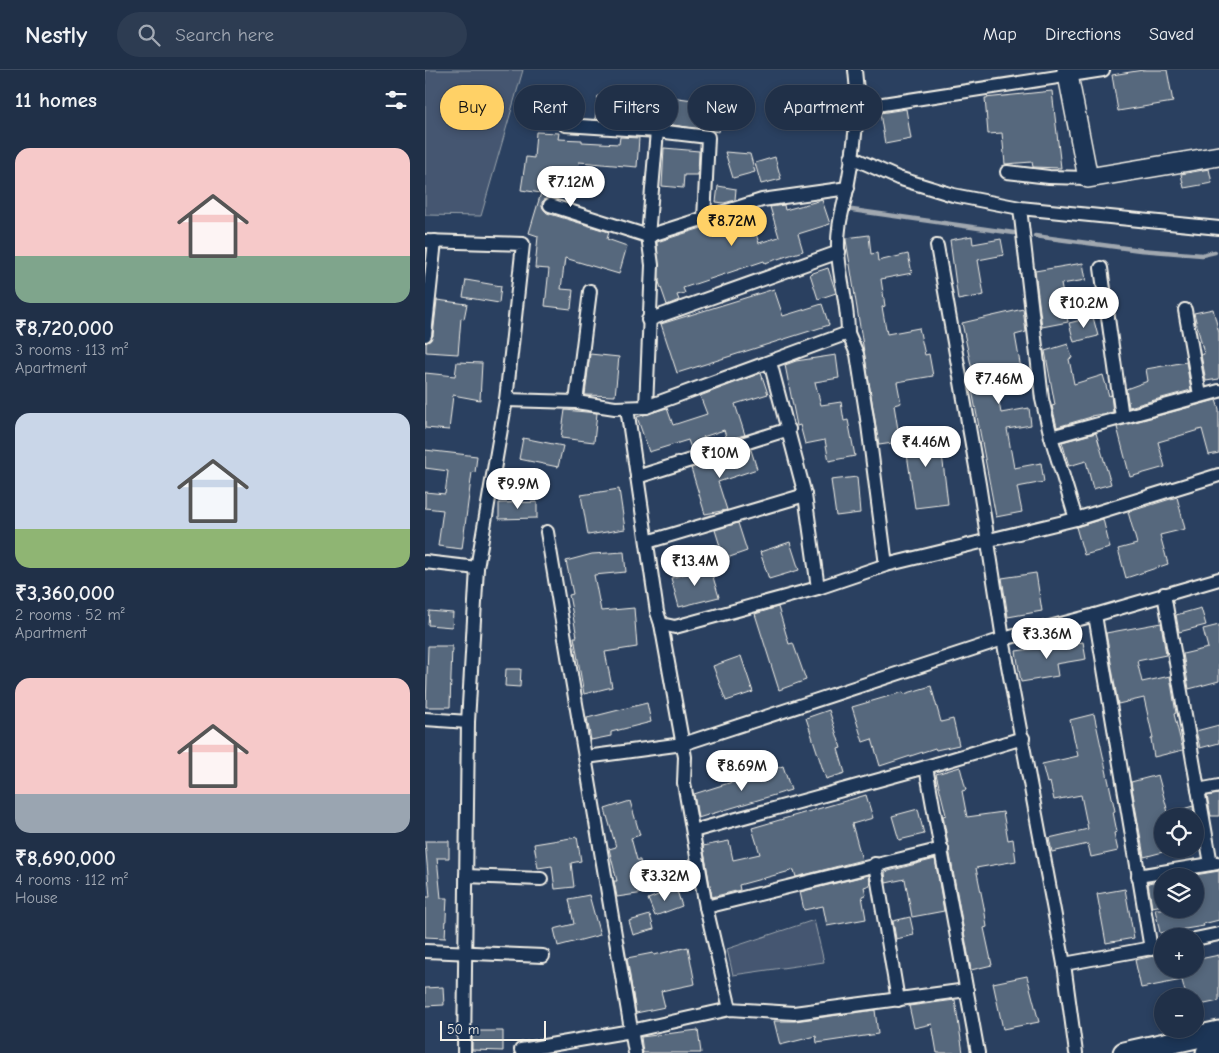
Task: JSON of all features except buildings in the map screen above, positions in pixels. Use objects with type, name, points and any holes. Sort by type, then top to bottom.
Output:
[{"type":"main road","points":[[1124,1053],[1219,1032]]},
{"type":"main road","points":[[1207,1053],[1219,1050]]},
{"type":"street","points":[[855,70],[857,85]]},
{"type":"street","points":[[882,104],[1067,73],[1103,70]]},
{"type":"street","points":[[1067,73],[1088,178]]},
{"type":"street","points":[[645,407],[652,265],[648,236],[657,130],[708,137],[704,219]]},
{"type":"street","points":[[854,130],[847,188],[838,230],[839,252],[848,315],[848,332],[857,354],[868,425],[886,565]]},
{"type":"street","points":[[1007,172],[1049,177],[1088,178],[1219,156]]},
{"type":"street","points":[[851,157],[897,178],[953,195],[1020,208],[1219,228]]},
{"type":"street","points":[[550,205],[648,236],[762,200],[847,188]]},
{"type":"street","points":[[1020,208],[1042,399],[1051,437],[1076,519]]},
{"type":"street","points":[[425,335],[430,241],[523,244],[506,400],[477,568],[468,722],[464,1053]]},
{"type":"street","points":[[937,246],[1003,639],[1064,964],[1076,1053]]},
{"type":"street","points":[[648,320],[839,252]]},
{"type":"street","points":[[1101,268],[1122,417]]},
{"type":"street","points":[[576,402],[590,291]]},
{"type":"street","points":[[1185,310],[1200,395]]},
{"type":"street","points":[[506,400],[576,402],[627,408],[645,407],[848,332]]},
{"type":"street","points":[[770,362],[789,428],[805,495],[818,588]]},
{"type":"street","points":[[1051,437],[1219,391]]},
{"type":"street","points":[[627,408],[647,542],[685,757],[684,784],[707,907],[730,1009]]},
{"type":"street","points":[[637,477],[789,428]]},
{"type":"street","points":[[661,624],[675,627],[818,588],[886,565],[1076,519],[1219,475]]},
{"type":"street","points":[[647,542],[805,495]]},
{"type":"street","points":[[547,532],[635,1053]]},
{"type":"street","points":[[425,562],[477,568]]},
{"type":"street","points":[[586,758],[683,744],[1003,639],[1219,579]]},
{"type":"street","points":[[1138,876],[1215,863],[1198,790],[1164,594]]},
{"type":"street","points":[[1095,615],[1138,876],[1154,936]]},
{"type":"street","points":[[425,719],[468,722]]},
{"type":"street","points":[[693,831],[926,767],[1023,738]]},
{"type":"street","points":[[926,767],[978,1053]]},
{"type":"street","points":[[1198,790],[1219,786]]},
{"type":"street","points":[[707,907],[942,848]]},
{"type":"street","points":[[875,864],[898,1000]]},
{"type":"street","points":[[466,876],[541,879]]},
{"type":"street","points":[[1204,937],[1219,934]]},
{"type":"street","points":[[1064,964],[1154,948]]},
{"type":"street","points":[[425,951],[543,956]]},
{"type":"street","points":[[521,1050],[631,1031],[730,1009],[793,1013],[967,990]]},
{"type":"shaded area","points":[[425,70],[523,70],[519,85],[514,85],[514,101],[481,216],[425,215]]},
{"type":"shaded area","points":[[814,920],[824,962],[733,975],[727,949]]},
{"type":"waterway","points":[[852,210],[1014,233]]},
{"type":"waterway","points":[[1035,236],[1140,250],[1202,255],[1215,252]]}]
